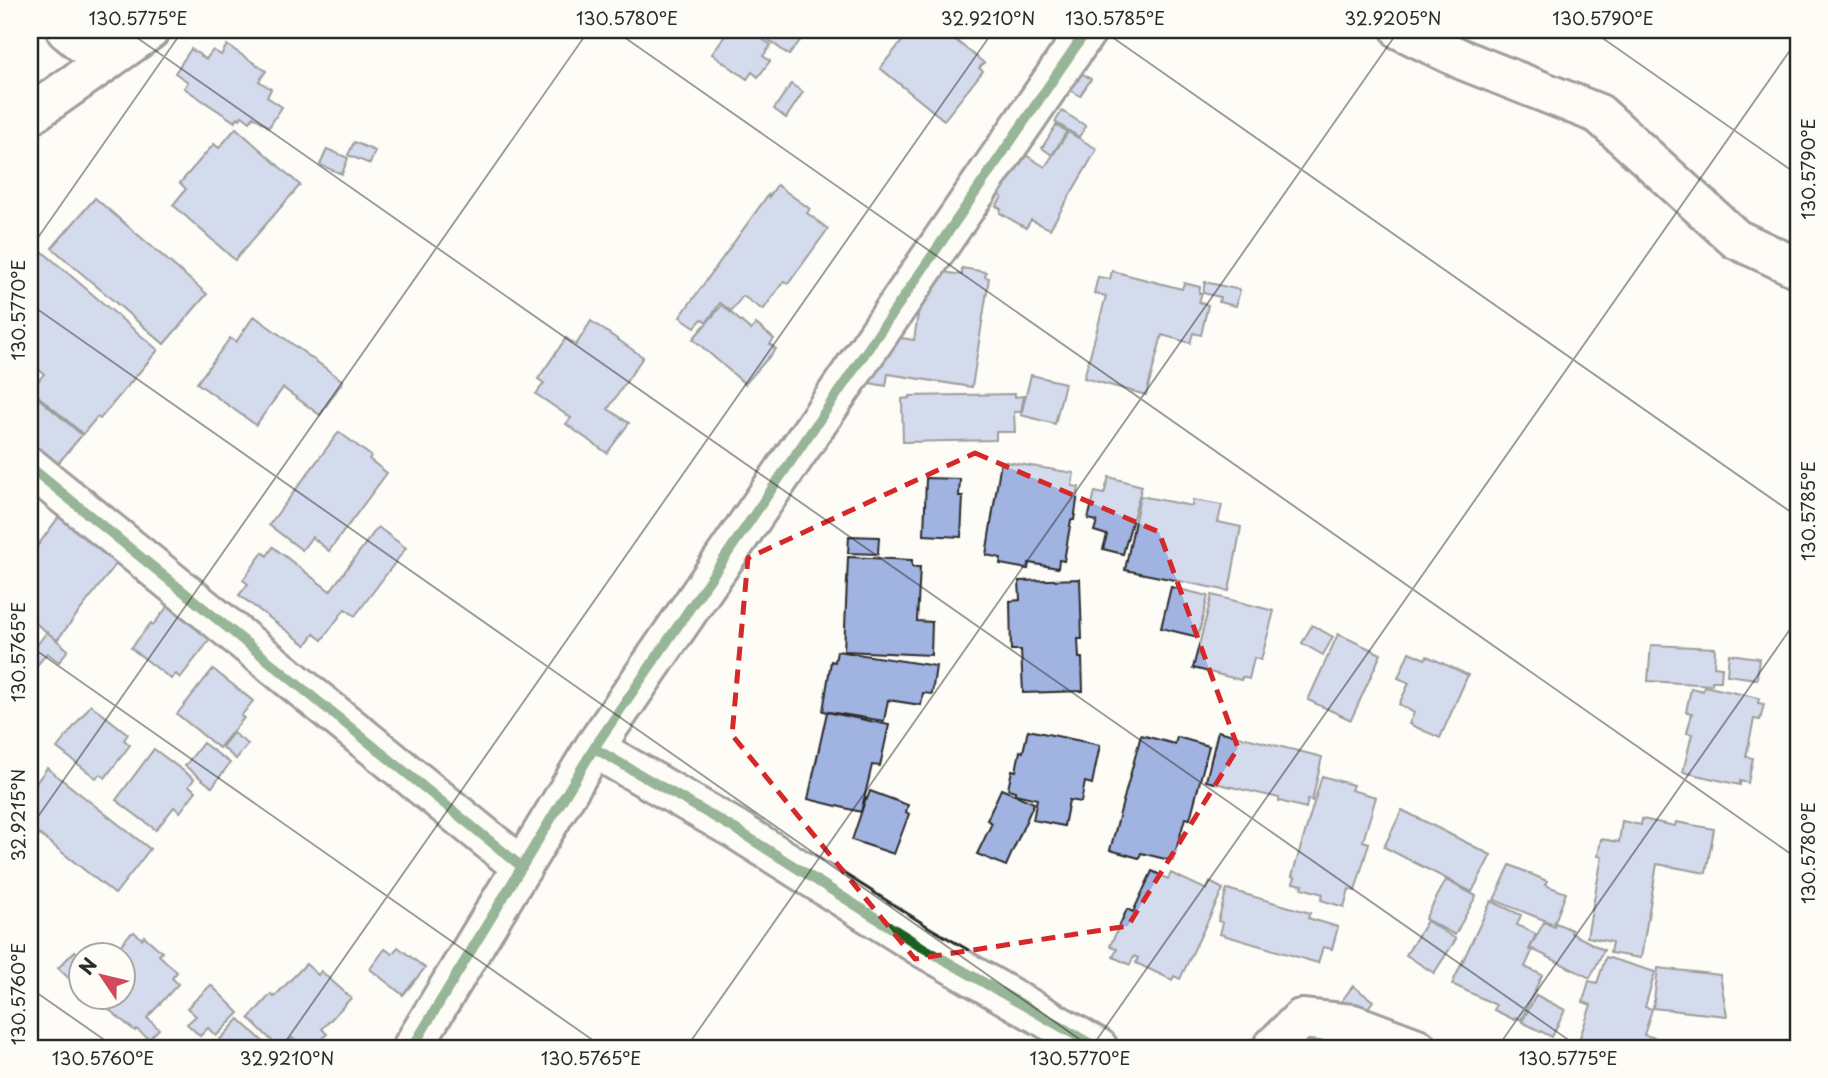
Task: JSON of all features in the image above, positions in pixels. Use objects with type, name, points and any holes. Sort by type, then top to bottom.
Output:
[{"type":"street","points":[[66,30],[105,62]]},
{"type":"street","points":[[30,115],[150,30]]},
{"type":"street","points":[[412,1048],[594,748],[1087,30]]},
{"type":"street","points":[[1401,30],[1463,60],[1599,114],[1736,239],[1798,268]]},
{"type":"street","points":[[30,467],[522,867]]},
{"type":"street","points":[[594,748],[735,829],[922,947],[1098,1048]]},
{"type":"street","points":[[1272,1048],[1301,1019],[1353,1024],[1417,1048]]},
{"type":"highlighted area","points":[[975,453],[1159,532],[1238,748],[1128,926],[915,959],[732,735],[748,558]]},
{"type":"building","points":[[729,30],[750,30],[771,45],[763,56],[770,61],[758,77],[752,72],[747,79],[712,54]]},
{"type":"building","points":[[755,30],[808,30],[789,55]]},
{"type":"building","points":[[911,30],[943,30],[984,63],[979,68],[983,71],[944,120],[880,68]]},
{"type":"building","points":[[227,45],[266,71],[259,81],[271,89],[267,97],[282,107],[269,127],[253,116],[250,122],[242,116],[235,122],[184,88],[188,82],[175,73],[191,49],[206,59],[213,50],[221,55]]},
{"type":"building","points":[[1081,73],[1091,79],[1080,96],[1070,90]]},
{"type":"building","points":[[791,84],[803,92],[786,118],[774,109]]},
{"type":"building","points":[[1062,111],[1086,126],[1079,137],[1055,122]]},
{"type":"building","points":[[1056,125],[1067,131],[1052,155],[1042,148]]},
{"type":"building","points":[[236,128],[300,185],[235,260],[173,205],[186,189],[180,183],[214,144],[219,148]]},
{"type":"building","points":[[1068,132],[1097,149],[1050,229],[1031,220],[1026,228],[1000,213],[1001,209],[996,206],[1002,197],[997,194],[1024,154],[1045,167]]},
{"type":"building","points":[[354,142],[375,151],[370,164],[348,155]]},
{"type":"building","points":[[327,149],[348,158],[342,174],[320,165]]},
{"type":"building","points":[[777,185],[810,209],[807,213],[828,229],[788,284],[784,281],[763,310],[743,296],[731,311],[720,303],[707,322],[702,319],[695,327],[680,317]]},
{"type":"building","points":[[95,198],[207,294],[164,344],[52,248]]},
{"type":"building","points":[[30,241],[158,350],[100,419],[97,417],[83,434],[31,390],[44,374],[30,362]]},
{"type":"building","points":[[962,268],[986,272],[985,277],[989,278],[972,387],[888,374],[886,386],[864,382],[871,333],[914,340],[925,269],[962,275]]},
{"type":"building","points":[[1112,271],[1182,289],[1184,283],[1200,287],[1199,293],[1202,293],[1199,302],[1208,305],[1201,335],[1193,333],[1190,343],[1162,335],[1146,395],[1084,378],[1106,296],[1094,293],[1098,277],[1110,279]]},
{"type":"building","points":[[1205,282],[1240,290],[1236,306],[1219,302],[1220,297],[1203,293]]},
{"type":"building","points":[[722,305],[751,330],[756,324],[774,339],[770,344],[776,349],[745,384],[693,339]]},
{"type":"building","points":[[254,316],[343,381],[320,415],[283,388],[256,425],[197,383],[230,338],[236,342]]},
{"type":"building","points":[[591,321],[643,357],[608,409],[629,423],[607,453],[566,424],[571,418],[536,394],[544,383],[538,379],[566,338],[576,345]]},
{"type":"building","points":[[1031,375],[1065,383],[1055,424],[1021,415]]},
{"type":"building","points":[[30,391],[82,435],[55,467],[30,446]]},
{"type":"building","points":[[1015,394],[1015,397],[1024,396],[1021,412],[1014,412],[1015,432],[996,432],[996,440],[903,442],[902,399],[910,396]]},
{"type":"building","points":[[339,432],[371,456],[369,459],[387,473],[329,551],[312,537],[302,550],[269,525]]},
{"type":"building","points":[[1001,461],[1074,473],[1072,486],[1079,487],[1074,520],[1071,520],[1064,561],[1059,560],[1058,568],[1029,563],[1028,569],[1000,564],[1001,558],[986,555]]},
{"type":"building","points":[[1109,477],[1142,486],[1123,554],[1103,549],[1107,535],[1094,531],[1097,521],[1088,519],[1095,492],[1104,494]]},
{"type":"building","points":[[926,478],[960,479],[959,496],[963,496],[961,537],[924,535]]},
{"type":"building","points":[[1140,496],[1192,506],[1193,500],[1222,505],[1218,522],[1241,527],[1229,591],[1125,570]]},
{"type":"building","points":[[61,514],[95,539],[91,543],[117,563],[57,640],[30,619],[30,556]]},
{"type":"building","points":[[378,527],[406,548],[355,616],[345,609],[322,640],[314,634],[306,645],[239,595],[248,584],[243,580],[263,552],[267,556],[273,547],[330,591]]},
{"type":"building","points":[[849,536],[879,537],[878,554],[848,553]]},
{"type":"building","points":[[848,557],[912,560],[912,567],[920,567],[917,621],[932,622],[931,655],[844,651]]},
{"type":"building","points":[[1080,579],[1082,639],[1078,639],[1079,658],[1082,658],[1083,691],[1023,693],[1021,650],[1011,650],[1010,601],[1020,600],[1019,581]]},
{"type":"building","points":[[1171,587],[1208,596],[1198,637],[1161,628]]},
{"type":"building","points":[[1212,595],[1274,611],[1261,660],[1254,658],[1249,679],[1242,677],[1241,680],[1193,668]]},
{"type":"building","points":[[176,596],[212,637],[180,678],[176,674],[171,679],[131,648]]},
{"type":"building","points":[[1312,625],[1333,637],[1323,655],[1302,643]]},
{"type":"building","points":[[47,632],[68,650],[59,662],[47,653],[36,667],[30,662],[30,654]]},
{"type":"building","points":[[1338,634],[1381,654],[1351,720],[1308,700]]},
{"type":"building","points":[[1651,645],[1715,648],[1714,666],[1722,667],[1721,681],[1712,681],[1712,685],[1648,681]]},
{"type":"building","points":[[837,651],[936,666],[932,694],[923,693],[921,705],[888,700],[884,721],[823,711],[831,661],[835,662]]},
{"type":"building","points":[[1409,652],[1425,659],[1427,656],[1468,675],[1440,738],[1409,724],[1414,713],[1399,704],[1409,683],[1398,678]]},
{"type":"building","points":[[1729,654],[1759,658],[1757,679],[1727,675]]},
{"type":"building","points":[[213,669],[253,701],[241,716],[244,718],[219,748],[177,714]]},
{"type":"building","points":[[1704,686],[1759,698],[1758,703],[1764,704],[1760,720],[1754,719],[1746,757],[1753,758],[1748,783],[1740,781],[1740,785],[1683,772],[1692,734],[1687,733],[1692,713],[1686,712],[1691,688],[1703,691]]},
{"type":"building","points":[[91,705],[128,734],[124,740],[130,745],[105,778],[100,774],[96,778],[57,748]]},
{"type":"building","points":[[827,712],[889,725],[880,766],[872,765],[861,812],[808,799]]},
{"type":"building","points":[[1798,721],[1798,765],[1789,763]]},
{"type":"building","points":[[1028,730],[1100,745],[1092,784],[1085,782],[1081,802],[1069,800],[1064,826],[1033,820],[1037,799],[1015,794],[1015,791],[1008,789],[1012,770],[1016,771],[1020,751],[1023,752]]},
{"type":"building","points":[[1218,731],[1322,757],[1312,801],[1308,799],[1306,808],[1279,801],[1279,798],[1206,781]]},
{"type":"building","points":[[233,733],[248,744],[236,759],[222,747]]},
{"type":"building","points":[[1141,735],[1175,744],[1177,737],[1209,746],[1190,819],[1185,818],[1173,861],[1141,853],[1139,858],[1110,850]]},
{"type":"building","points":[[203,743],[230,763],[212,787],[185,766]]},
{"type":"building","points":[[154,749],[194,779],[189,786],[196,791],[180,812],[174,807],[156,830],[116,800]]},
{"type":"building","points":[[47,768],[150,849],[115,894],[30,827],[30,791]]},
{"type":"building","points":[[1322,776],[1353,785],[1351,790],[1376,797],[1363,841],[1369,843],[1355,891],[1349,889],[1344,907],[1321,900],[1323,894],[1293,883],[1295,877],[1292,876]]},
{"type":"building","points":[[1001,789],[1034,803],[1006,866],[977,854],[992,823],[987,820]]},
{"type":"building","points":[[870,791],[908,805],[906,812],[909,814],[894,854],[852,840]]},
{"type":"building","points":[[1402,810],[1491,855],[1472,892],[1384,847]]},
{"type":"building","points":[[1642,819],[1675,826],[1676,822],[1714,829],[1706,873],[1657,864],[1641,958],[1610,953],[1612,942],[1587,937],[1602,857],[1598,856],[1601,839],[1619,842],[1622,821],[1641,825]]},
{"type":"building","points":[[1510,865],[1547,881],[1545,885],[1566,893],[1554,924],[1494,900]]},
{"type":"building","points":[[1152,871],[1168,879],[1171,873],[1207,890],[1210,882],[1223,889],[1180,979],[1174,976],[1172,980],[1136,963],[1138,958],[1134,956],[1130,965],[1113,957],[1117,949],[1110,946],[1127,909],[1133,912]]},
{"type":"building","points":[[1446,880],[1476,896],[1455,935],[1425,919]]},
{"type":"building","points":[[1227,889],[1310,913],[1308,918],[1338,927],[1332,949],[1323,947],[1318,963],[1220,934],[1223,923],[1218,921]]},
{"type":"building","points":[[1491,901],[1521,915],[1517,925],[1536,934],[1525,967],[1542,975],[1521,1020],[1494,1010],[1496,1005],[1452,984]]},
{"type":"building","points":[[1427,921],[1456,939],[1434,973],[1406,955]]},
{"type":"building","points":[[1544,922],[1554,927],[1556,923],[1572,930],[1571,933],[1604,950],[1590,978],[1530,948]]},
{"type":"building","points":[[134,932],[142,939],[144,936],[162,952],[159,955],[177,972],[172,978],[178,984],[147,1018],[159,1029],[149,1039],[112,1012],[136,1012],[136,942],[123,942]]},
{"type":"building","points":[[398,947],[425,968],[403,995],[370,969],[385,949],[392,954]]},
{"type":"building","points":[[1606,957],[1655,972],[1645,1007],[1652,1009],[1644,1035],[1656,1038],[1653,1048],[1597,1048],[1578,1043],[1591,1005],[1583,1002],[1589,981],[1597,983]]},
{"type":"building","points":[[66,960],[66,976],[58,968]]},
{"type":"building","points":[[306,964],[318,975],[321,971],[351,998],[322,1029],[327,1034],[314,1048],[303,1048],[292,1038],[283,1048],[279,1048],[249,1018],[271,994],[274,997]]},
{"type":"building","points":[[1658,968],[1720,975],[1727,1016],[1653,1008]]},
{"type":"building","points":[[211,985],[239,1013],[216,1036],[208,1028],[200,1036],[187,1024],[196,1016],[187,1008]]},
{"type":"building","points":[[1353,986],[1373,1001],[1354,1027],[1334,1011]]},
{"type":"building","points":[[1536,995],[1565,1010],[1552,1037],[1522,1022]]},
{"type":"building","points":[[239,1019],[269,1047],[212,1048]]},
{"type":"building","points":[[1333,1031],[1377,1048],[1322,1048]]},
{"type":"cycle path","points":[[412,1048],[594,748],[1087,30]]},
{"type":"cycle path","points":[[30,467],[522,867]]},
{"type":"cycle path","points":[[594,748],[735,829],[922,947],[1098,1048]]}]
